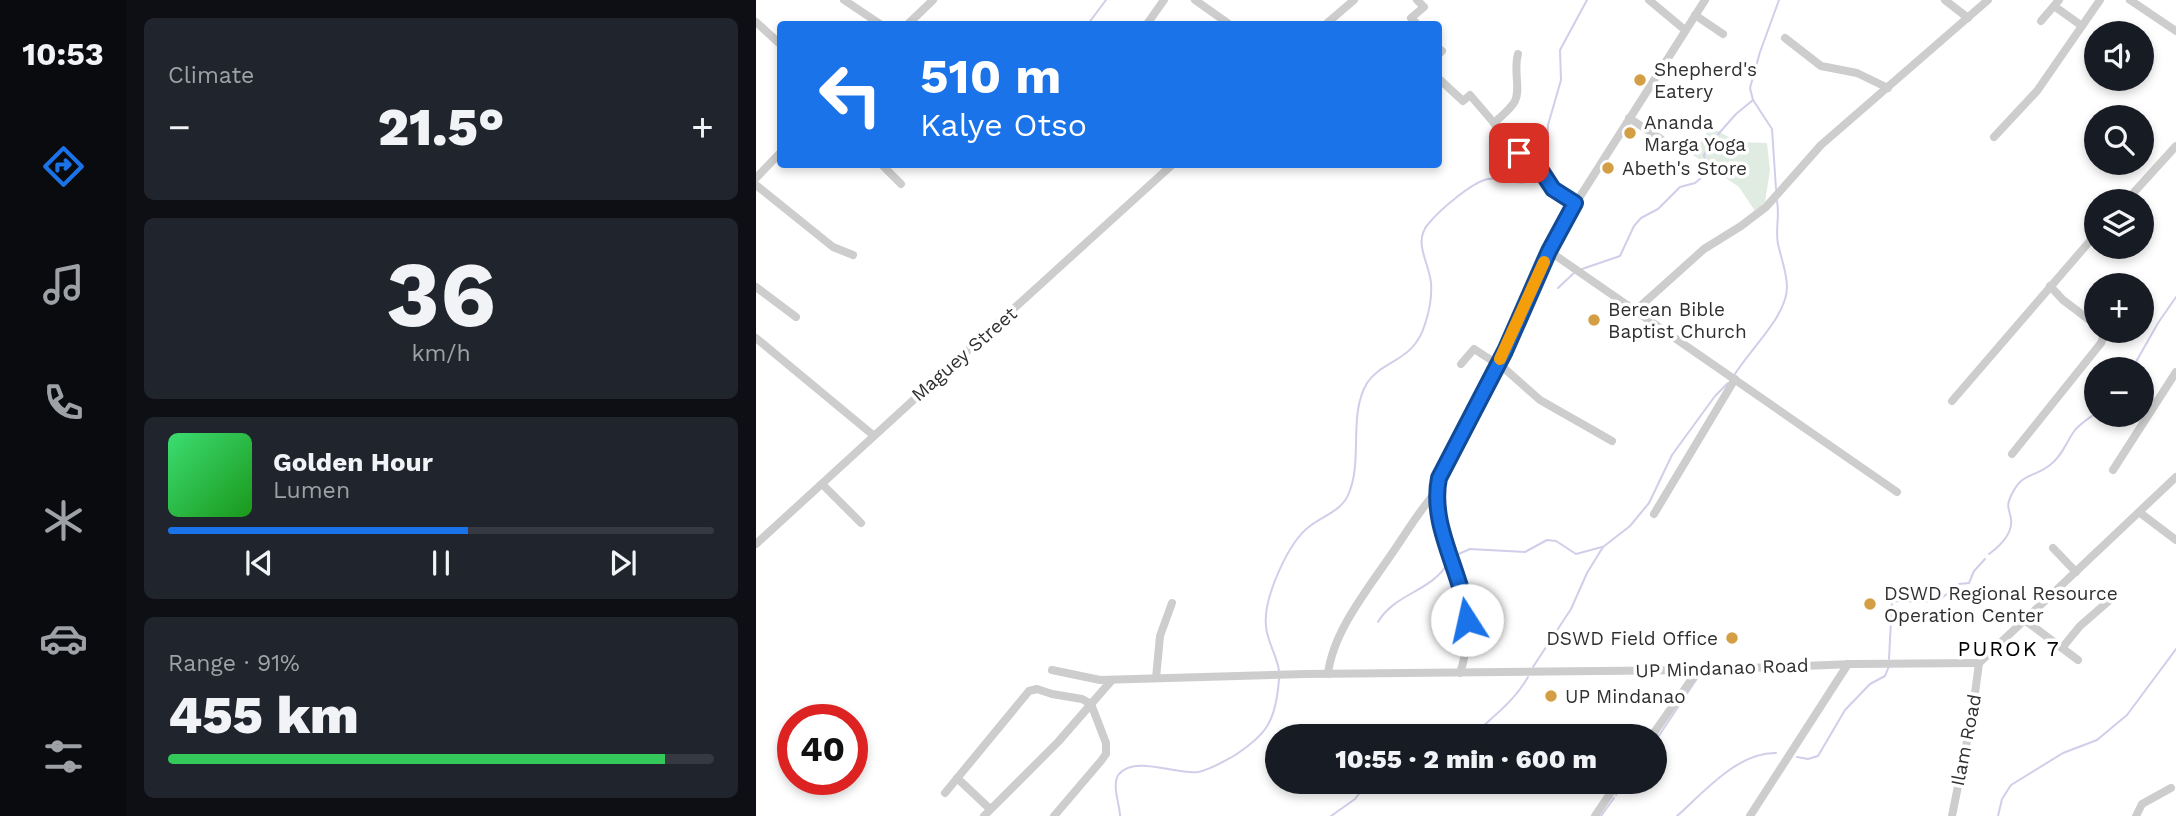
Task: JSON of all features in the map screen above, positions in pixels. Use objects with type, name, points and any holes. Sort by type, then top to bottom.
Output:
[{"type":"street","points":[[844,0],[876,21]]},
{"type":"street","points":[[911,21],[933,0]]},
{"type":"street","points":[[1149,21],[1164,0]]},
{"type":"street","points":[[1195,0],[1224,21]]},
{"type":"street","points":[[1330,21],[1354,0]]},
{"type":"street","points":[[1414,21],[1412,18],[1424,7],[1417,0]]},
{"type":"street","points":[[1649,0],[1685,30]]},
{"type":"street","points":[[1462,673],[1467,629],[1466,609],[1444,534],[1437,491],[1441,472],[1498,364],[1549,251],[1575,203],[1705,0]]},
{"type":"street","points":[[1945,0],[1968,18]]},
{"type":"street","points":[[1636,310],[1704,249],[1766,207],[1821,145],[1988,0]]},
{"type":"street","points":[[1994,137],[2037,91],[2100,0]]},
{"type":"street","points":[[2130,0],[2176,31]]},
{"type":"street","points":[[2040,21],[2056,3],[2082,26]]},
{"type":"street","points":[[1695,15],[1723,34]]},
{"type":"street","points":[[756,22],[777,41]]},
{"type":"street","points":[[1785,38],[1821,66],[1857,72],[1888,88]]},
{"type":"street","points":[[1494,123],[1516,99],[1515,67],[1518,54]]},
{"type":"street","points":[[1442,82],[1463,101],[1470,95],[1494,123],[1506,144],[1538,166],[1550,186],[1575,203]]},
{"type":"street","points":[[1629,118],[1661,139]]},
{"type":"street","points":[[2137,189],[2176,146]]},
{"type":"street","points":[[756,178],[777,156]]},
{"type":"street","points":[[885,168],[901,184]]},
{"type":"street","name":"Maguey Street","points":[[756,544],[1169,168]]},
{"type":"street","points":[[756,185],[833,247],[853,255]]},
{"type":"street","points":[[1952,401],[2084,248]]},
{"type":"street","points":[[1549,251],[1897,492]]},
{"type":"street","points":[[2050,286],[2084,316]]},
{"type":"street","points":[[756,287],[796,317]]},
{"type":"street","points":[[756,338],[873,435]]},
{"type":"street","points":[[2012,454],[2100,343]]},
{"type":"street","points":[[1461,364],[1474,349],[1498,364],[1540,400],[1612,441]]},
{"type":"street","points":[[2113,470],[2176,372]]},
{"type":"street","points":[[1654,514],[1735,379]]},
{"type":"street","points":[[1979,663],[2176,477]]},
{"type":"street","points":[[822,484],[861,523]]},
{"type":"street","points":[[1328,674],[1332,653],[1344,627],[1437,491]]},
{"type":"street","points":[[2138,512],[2176,540]]},
{"type":"street","points":[[2053,548],[2076,572]]},
{"type":"street","points":[[2063,648],[2080,626],[2110,600]]},
{"type":"street","points":[[1156,678],[1160,636],[1172,603]]},
{"type":"street","points":[[2026,621],[2078,660]]},
{"type":"street","name":"UP Mindanao Road","points":[[1052,670],[1084,678],[1112,680],[1979,663]]},
{"type":"street","name":"Ilam Road","points":[[1952,816],[1972,716],[1979,663]]},
{"type":"street","points":[[1744,816],[1845,664]]},
{"type":"street","points":[[1660,724],[1698,670]]},
{"type":"street","points":[[957,778],[987,813],[1058,742],[1112,680]]},
{"type":"street","points":[[1750,816],[1834,681]]},
{"type":"street","points":[[945,793],[1031,690],[1037,689],[1082,699],[1091,704],[1106,743],[1105,754],[1054,816]]},
{"type":"street","points":[[2136,816],[2142,804],[2171,788]]},
{"type":"street","points":[[1595,816],[1611,794]]},
{"type":"shaded area","points":[[1710,127],[1738,142],[1767,143],[1770,170],[1765,202],[1755,211],[1739,187],[1693,155]]},
{"type":"waterway","points":[[1090,21],[1106,0]]},
{"type":"waterway","points":[[1543,167],[1547,157],[1548,125],[1561,80],[1560,50],[1587,0]]},
{"type":"waterway","points":[[1776,189],[1772,129],[1753,100],[1750,88],[1779,0]]},
{"type":"waterway","points":[[1582,269],[1620,256],[1634,226],[1641,218],[1658,209],[1680,187],[1695,183],[1701,178],[1706,168],[1704,155],[1712,141],[1736,114],[1753,100]]},
{"type":"waterway","points":[[1279,671],[1266,626],[1273,587],[1293,545],[1310,526],[1342,504],[1349,493],[1355,466],[1358,409],[1367,383],[1381,369],[1414,346],[1420,336],[1428,314],[1431,293],[1430,275],[1422,245],[1424,230],[1448,204],[1481,181],[1495,178],[1526,182],[1538,174]]},
{"type":"waterway","points":[[1735,374],[1775,321],[1785,298],[1786,276],[1777,239],[1777,201]]},
{"type":"waterway","points":[[1558,288],[1575,272]]},
{"type":"waterway","points":[[2139,357],[2176,297]]},
{"type":"waterway","points":[[1533,667],[1571,609],[1587,573],[1603,547],[1630,526],[1649,503],[1672,455],[1715,396],[1728,383]]},
{"type":"waterway","points":[[1989,554],[2010,530],[2008,506],[2014,489],[2023,479],[2054,461],[2084,422]]},
{"type":"waterway","points":[[1454,556],[1470,549],[1525,552],[1547,540],[1556,541],[1576,554],[1602,547]]},
{"type":"waterway","points":[[1889,659],[1892,601],[1937,602],[1959,584],[1969,583],[1974,571],[1985,559]]},
{"type":"waterway","points":[[1378,622],[1385,612],[1432,580],[1448,563]]},
{"type":"waterway","points":[[1998,816],[2002,799],[2011,785],[2063,753],[2097,740],[2127,715],[2176,649]]},
{"type":"waterway","points":[[1797,757],[1808,759],[1818,756],[1845,710],[1870,684],[1885,676],[1889,666]]},
{"type":"waterway","points":[[1485,724],[1509,702],[1528,677]]},
{"type":"waterway","points":[[1667,724],[1698,677]]},
{"type":"waterway","points":[[1120,816],[1116,789],[1119,774],[1135,766],[1198,772],[1232,757],[1254,741],[1268,726],[1278,694],[1279,679]]},
{"type":"waterway","points":[[1677,816],[1735,766],[1762,754],[1776,753]]},
{"type":"waterway","points":[[1331,816],[1359,794]]},
{"type":"waterway","points":[[1601,816],[1614,798]]},
{"type":"slow traffic","points":[[1500,359],[1544,262]]},
{"type":"place","name":"Shepherd's Eatery","points":[[1640,80]]},
{"type":"place","name":"Ananda Marga Yoga","points":[[1630,133]]},
{"type":"place","name":"Abeth's Store","points":[[1608,168]]},
{"type":"place","name":"Berean Bible Baptist Church","points":[[1594,320]]},
{"type":"place","name":"DSWD Regional Resource Operation Center","points":[[1870,604]]},
{"type":"place","name":"DSWD Field Office","points":[[1732,638]]},
{"type":"place","name":"UP Mindanao","points":[[1551,696]]},
{"type":"district","name":"PUROK 7","points":[[2009,648]]},
{"type":"route","points":[[1467,620],[1464,596],[1444,534],[1437,498],[1439,478],[1505,351],[1549,251],[1575,203],[1553,189],[1538,166],[1519,153]]}]
